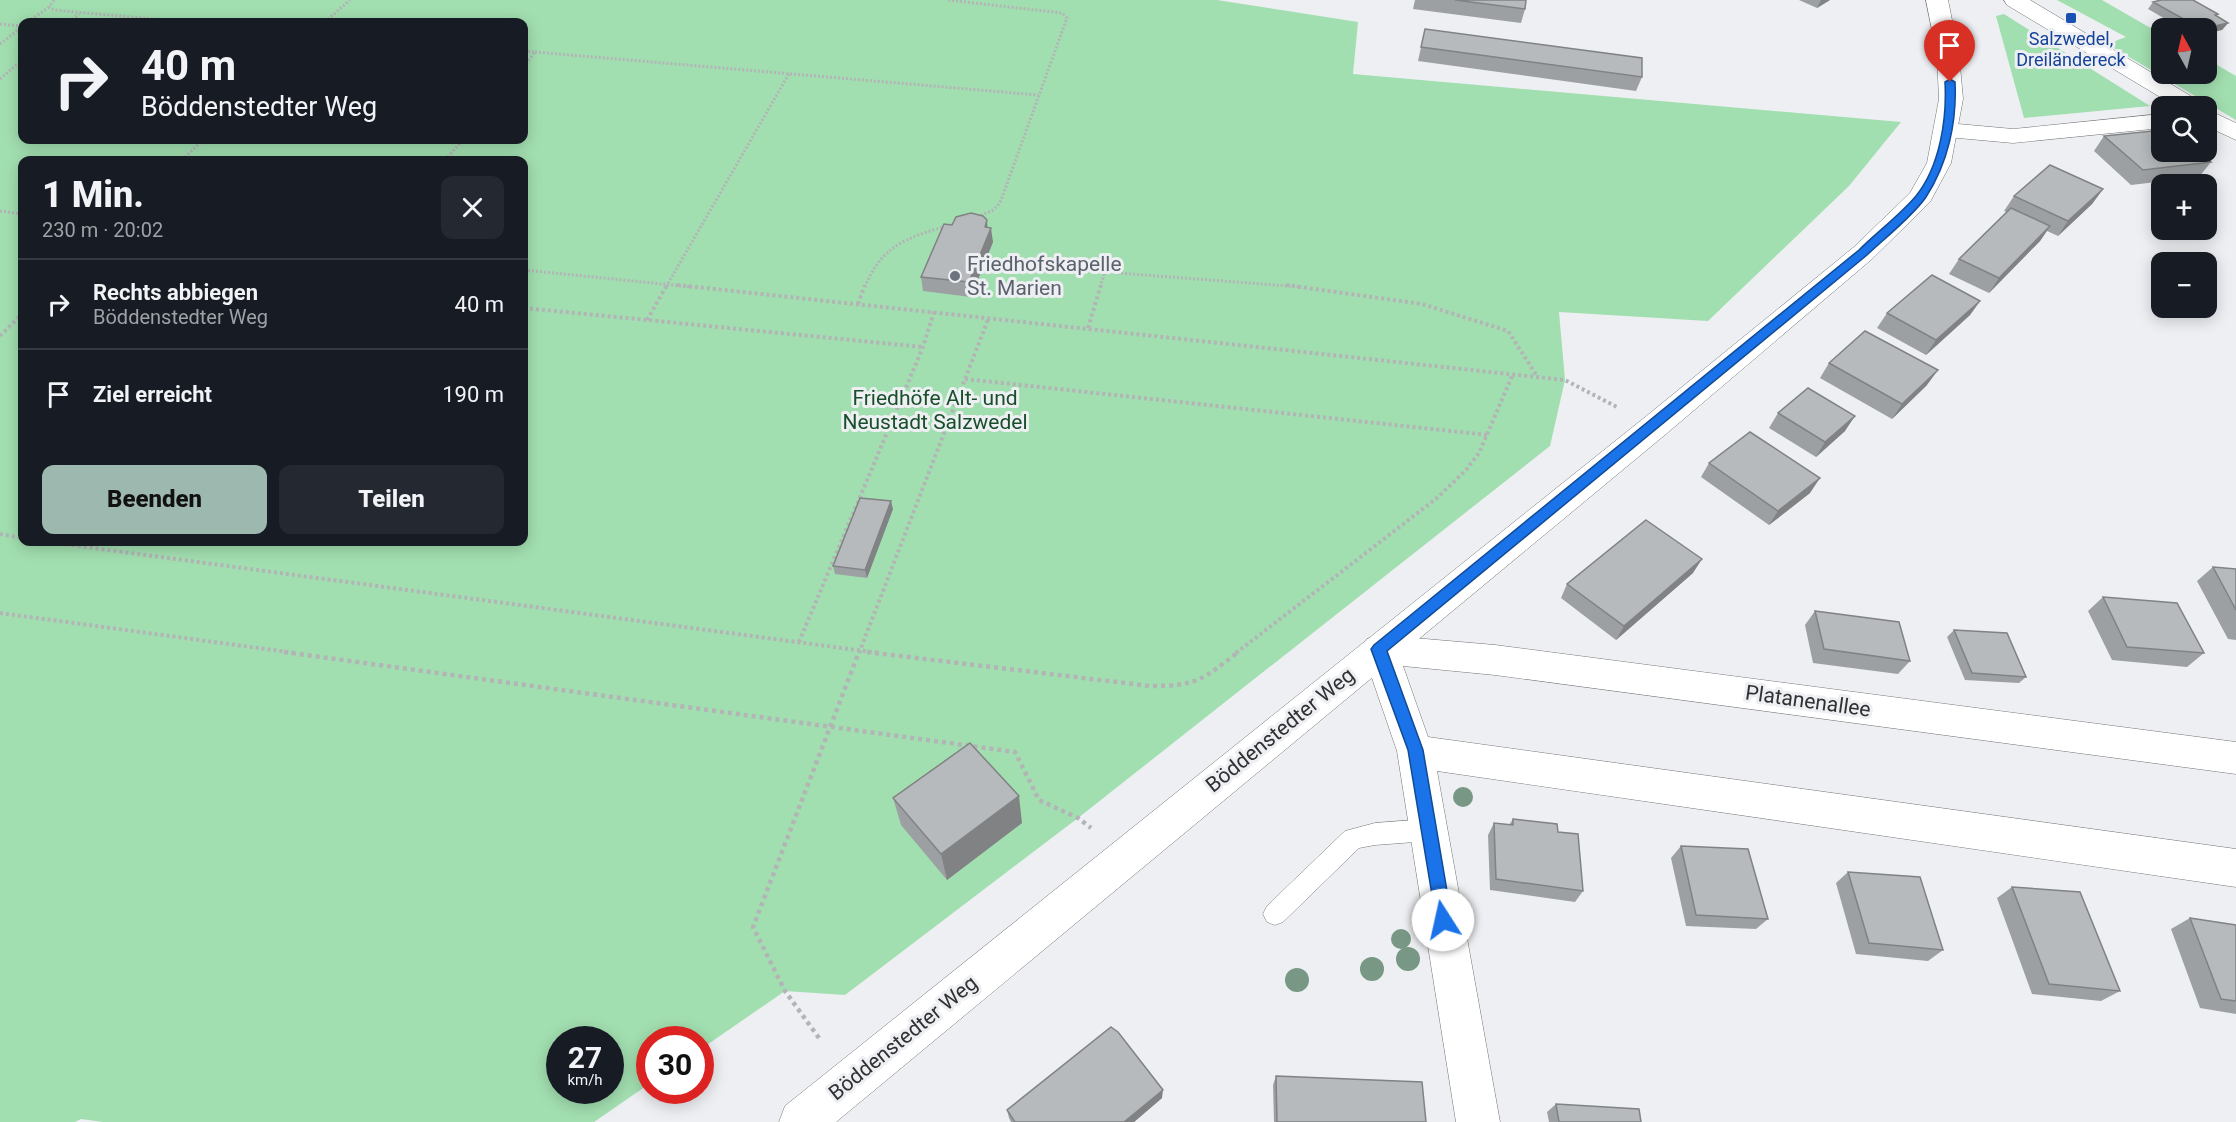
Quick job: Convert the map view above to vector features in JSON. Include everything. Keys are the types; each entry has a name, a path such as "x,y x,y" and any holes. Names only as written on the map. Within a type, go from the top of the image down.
{"street":[{"name":"Böddenstedter Weg","path":"801,1122 1654,426 1863,253 1921,197 1939,162 1947,130 1951,99 1948,55 1937,0"},
{"path":"2015,0 2174,96"},
{"path":"1947,130 2023,135 2151,122"},
{"path":"2217,122 2236,133"},
{"path":"1379,649 1415,750 1478,1122"},
{"name":"Platanenallee","path":"1379,649 1495,660 2236,758"},
{"path":"1415,750 2236,868"}],"lane":[{"path":"1275,914 1353,839 1403,830 1428,830"}],"path":[{"path":"33,18 54,0"},
{"path":"330,18 350,0"},
{"path":"948,0 1054,12 1066,16 1067,20 1000,203 992,211 974,217"},
{"path":"48,7 80,14 132,18"},
{"path":"74,18 80,14"},
{"path":"0,24 18,26"},
{"path":"0,44 18,29"},
{"path":"528,51 1038,95"},
{"path":"528,62 535,52"},
{"path":"0,79 18,63"},
{"path":"646,320 790,72"},
{"path":"186,156 199,144"},
{"path":"449,156 459,144"},
{"path":"0,211 18,213"},
{"path":"858,304 876,263 886,250 900,242 966,220"},
{"path":"528,270 989,317 1564,380 1654,426"},
{"path":"1088,328 1106,272 1294,286 1422,304 1508,331 1537,377"},
{"path":"528,308 923,347"},
{"path":"799,642 923,347 934,312"},
{"path":"819,1038 785,991 753,927 989,317"},
{"path":"0,336 18,318"},
{"path":"78,546 859,651 1150,686 1182,686 1204,678 1437,498 1467,470 1488,435 1513,374"},
{"path":"965,379 1488,435"},
{"path":"0,534 18,538"},
{"path":"0,613 1015,752 1039,800 1078,818 1092,828"}],"green space":[{"name":"Friedhöfe Alt- und Neustadt Salzwedel","path":"0,0 1217,0 1358,22 1353,74 1901,122 1849,186 1708,321 1559,312 1565,380 1550,446 1078,818 845,995 785,991 714,1040 714,1026 636,1026 636,1093 624,1101 624,1026 546,1026 546,1104 620,1104 594,1122 103,1122 81,1119 75,1122 0,1122"},
{"path":"2057,0 2102,0 2151,28 2151,70 2107,44 2126,37"},
{"path":"2004,14 2150,106 2024,118 1996,16"},
{"path":"2217,65 2236,76 2236,120 2217,109 2217,96 2195,96 2175,84 2217,84"}],"building":[{"path":"1455,0 1526,0 1525,9"},
{"path":"2193,0 2218,14 2215,15 2228,23 2217,26 2217,18 2182,18 2153,2"},
{"path":"1425,29 1642,58 1642,77 1421,47"},
{"path":"2151,131 2151,162 2211,162 2143,170 2104,136"},
{"path":"2050,165 2103,189 2068,221 2014,196"},
{"path":"2011,208 2050,226 1999,278 1959,259"},
{"name":"Friedhofskapelle St. Marien","path":"971,213 983,216 987,220 985,227 991,228 969,282 921,277 944,224 952,225 956,217"},
{"path":"1932,275 1980,301 1936,340 1887,313"},
{"path":"1865,331 1938,370 1902,404 1829,363"},
{"path":"1808,388 1855,416 1825,442 1778,413"},
{"path":"1750,432 1820,478 1778,511 1709,463"},
{"path":"860,498 891,501 865,570 833,566"},
{"path":"1646,520 1702,559 1624,626 1567,584"},
{"path":"2213,567 2236,569 2236,610"},
{"path":"2103,597 2177,603 2204,653 2127,647"},
{"path":"1815,611 1899,622 1910,661 1824,649"},
{"path":"1954,630 2007,633 2026,677 1972,673"},
{"path":"970,743 1019,796 941,854 893,798"},
{"path":"1513,819 1557,824 1558,832 1578,834 1583,891 1496,879 1494,823 1513,825"},
{"path":"1681,846 1748,849 1768,919 1696,915"},
{"path":"1848,872 1920,877 1943,950 1869,943"},
{"path":"2012,887 2080,892 2120,991 2049,984"},
{"path":"2190,918 2236,925 2236,1001 2221,999"},
{"path":"1111,1027 1118,1032 1163,1090 1124,1122 1015,1122 1007,1110"},
{"path":"1276,1076 1422,1082 1426,1122 1277,1122"},
{"path":"1556,1104 1639,1109 1641,1122 1559,1122"}],"place":[{"name":"Salzwedel, Dreiländereck","path":"2071,18"},
{"name":"Friedhofskapelle St. Marien","path":"955,276"}],"route":[{"path":"1443,920 1415,750 1379,649 1863,253 1921,197 1939,162 1947,130 1951,99 1950,82"}]}
